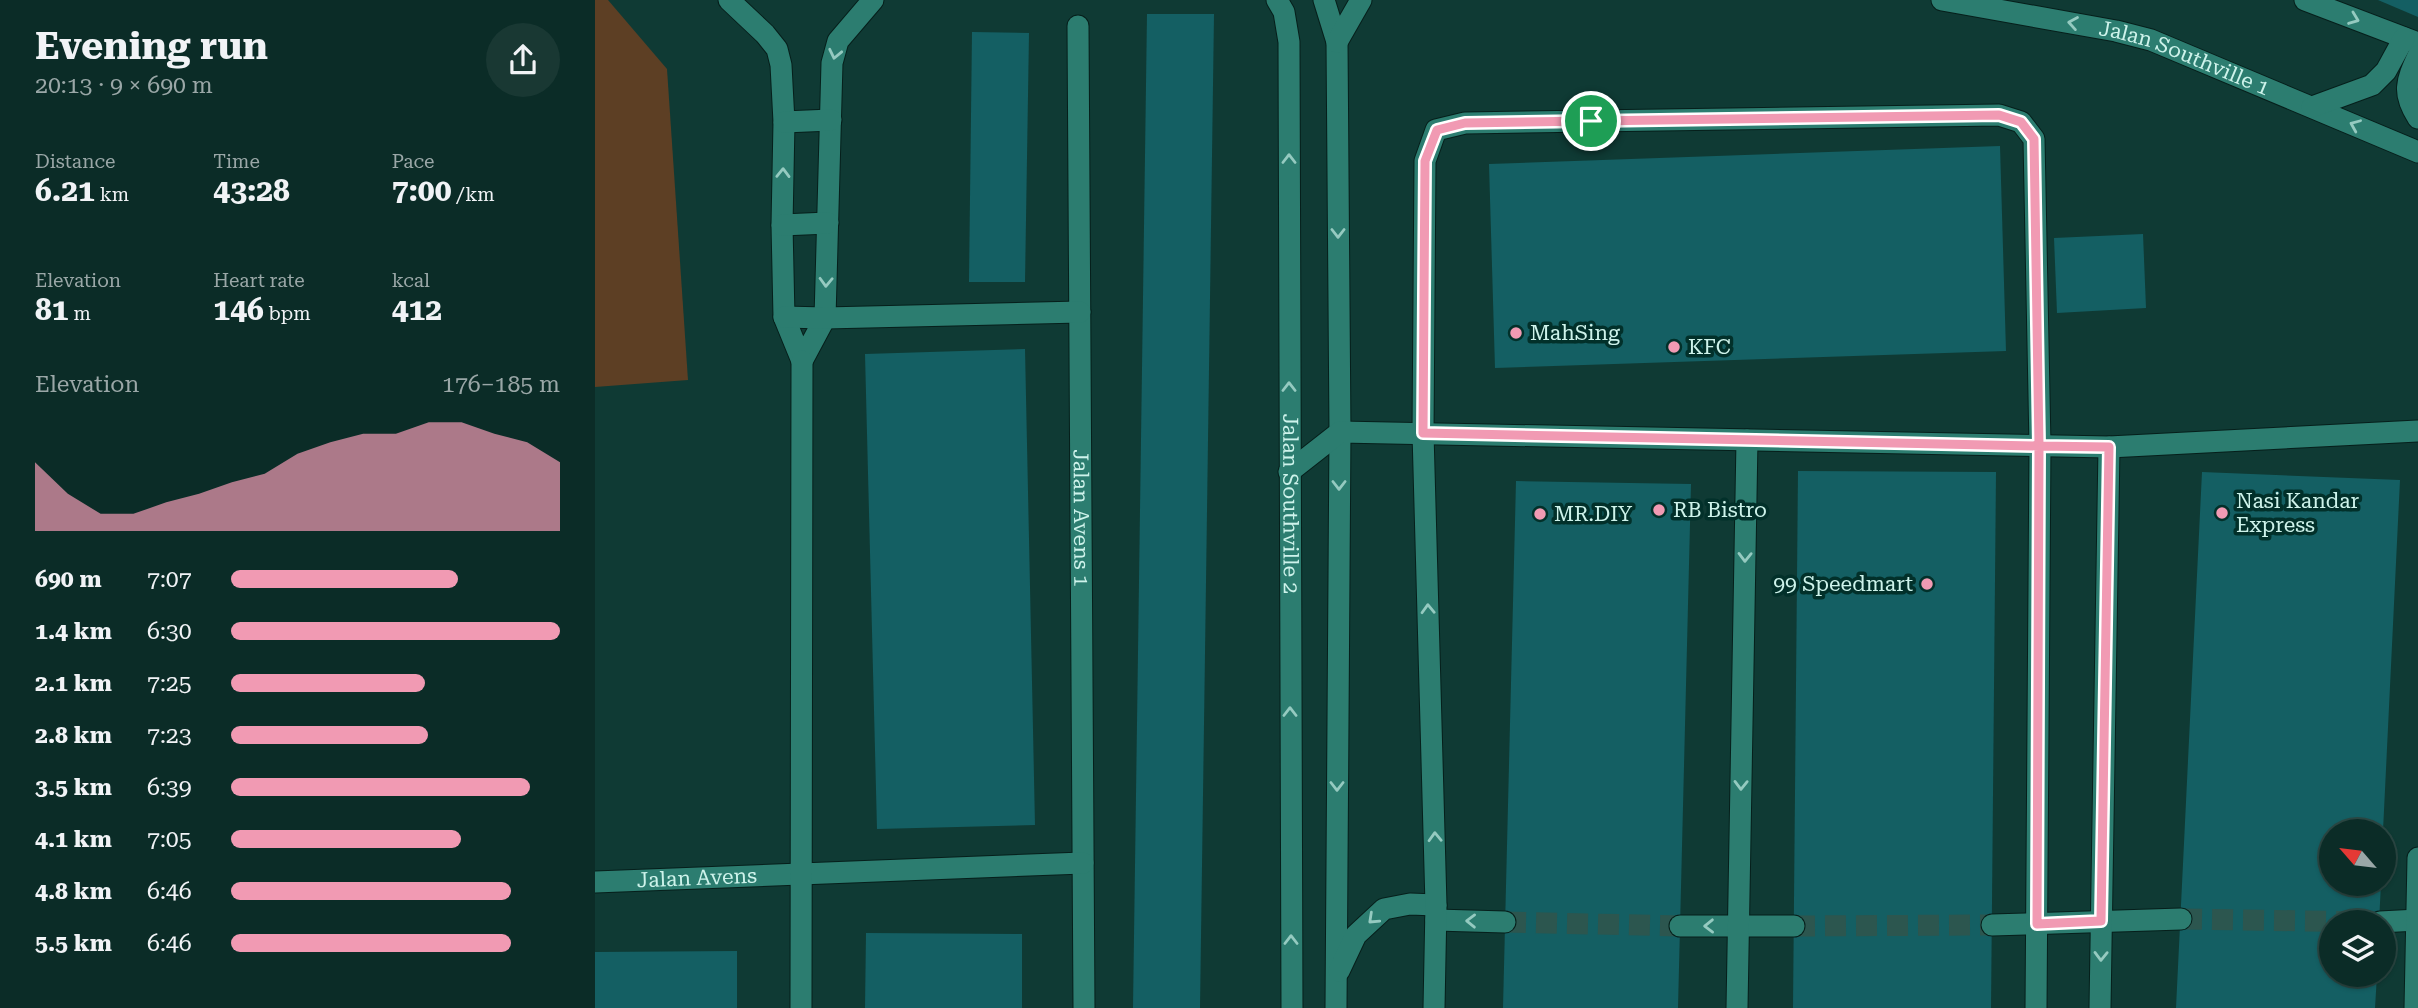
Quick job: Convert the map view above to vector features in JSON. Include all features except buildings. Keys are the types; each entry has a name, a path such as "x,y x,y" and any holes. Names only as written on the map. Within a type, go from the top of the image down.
{"street":[{"path":"729,0 765,34 776,49 781,65 784,122 784,317 802,361 800,1008"},
{"path":"802,361 825,318 832,63 838,41 873,0"},
{"name":"Jalan Southville 2","path":"1277,0 1284,12 1289,42 1292,1008"},
{"path":"1324,0 1337,42 1340,432 1336,1008"},
{"path":"1337,42 1361,0"},
{"name":"Jalan Southville 1","path":"1942,0 2116,30 2151,40 2418,152"},
{"path":"2305,0 2411,41 2372,85 2312,107"},
{"name":"Jalan Avens 1","path":"1078,26 1084,1008"},
{"path":"2418,57 2406,82 2408,103 2418,118"},
{"path":"1434,1008 1436,913 1423,433 1425,161 1437,130 1465,123 1999,115 2021,122 2034,139 2039,446 2036,1008"},
{"path":"784,122 831,120"},
{"path":"782,225 828,223"},
{"path":"784,317 1080,312"},
{"path":"1289,472 1340,432 2109,447 2418,431"},
{"path":"1738,1008 1747,440"},
{"path":"2100,1008 2109,447"},
{"path":"2415,1008 2418,859"},
{"name":"Jalan Avens","path":"595,882 1083,863"},
{"path":"1336,977 1356,935 1384,909 1410,904 1436,913 1505,922"},
{"path":"1992,925 2181,919"},
{"path":"2396,921 2417,920"},
{"path":"1680,926 1794,926"}],"shaded area":[{"path":"595,0 608,0 667,69 688,380 595,387"}],"tunnel":[{"path":"2181,919 2319,921"},
{"path":"1505,922 1680,926"},
{"path":"1794,926 1992,925"}],"place":[{"name":"MahSing","path":"1516,333"},
{"name":"KFC","path":"1674,347"},
{"name":"RB Bistro","path":"1659,510"},
{"name":"Nasi Kandar Express","path":"2222,513"},
{"name":"MR.DIY","path":"1540,514"},
{"name":"99 Speedmart","path":"1927,584"}],"route":[{"path":"1591,121 1465,123 1437,130 1425,161 1423,433 2039,446 2037,924 2101,921 2109,447 2039,446 2034,139 2021,122 1999,115 1591,121"}]}
